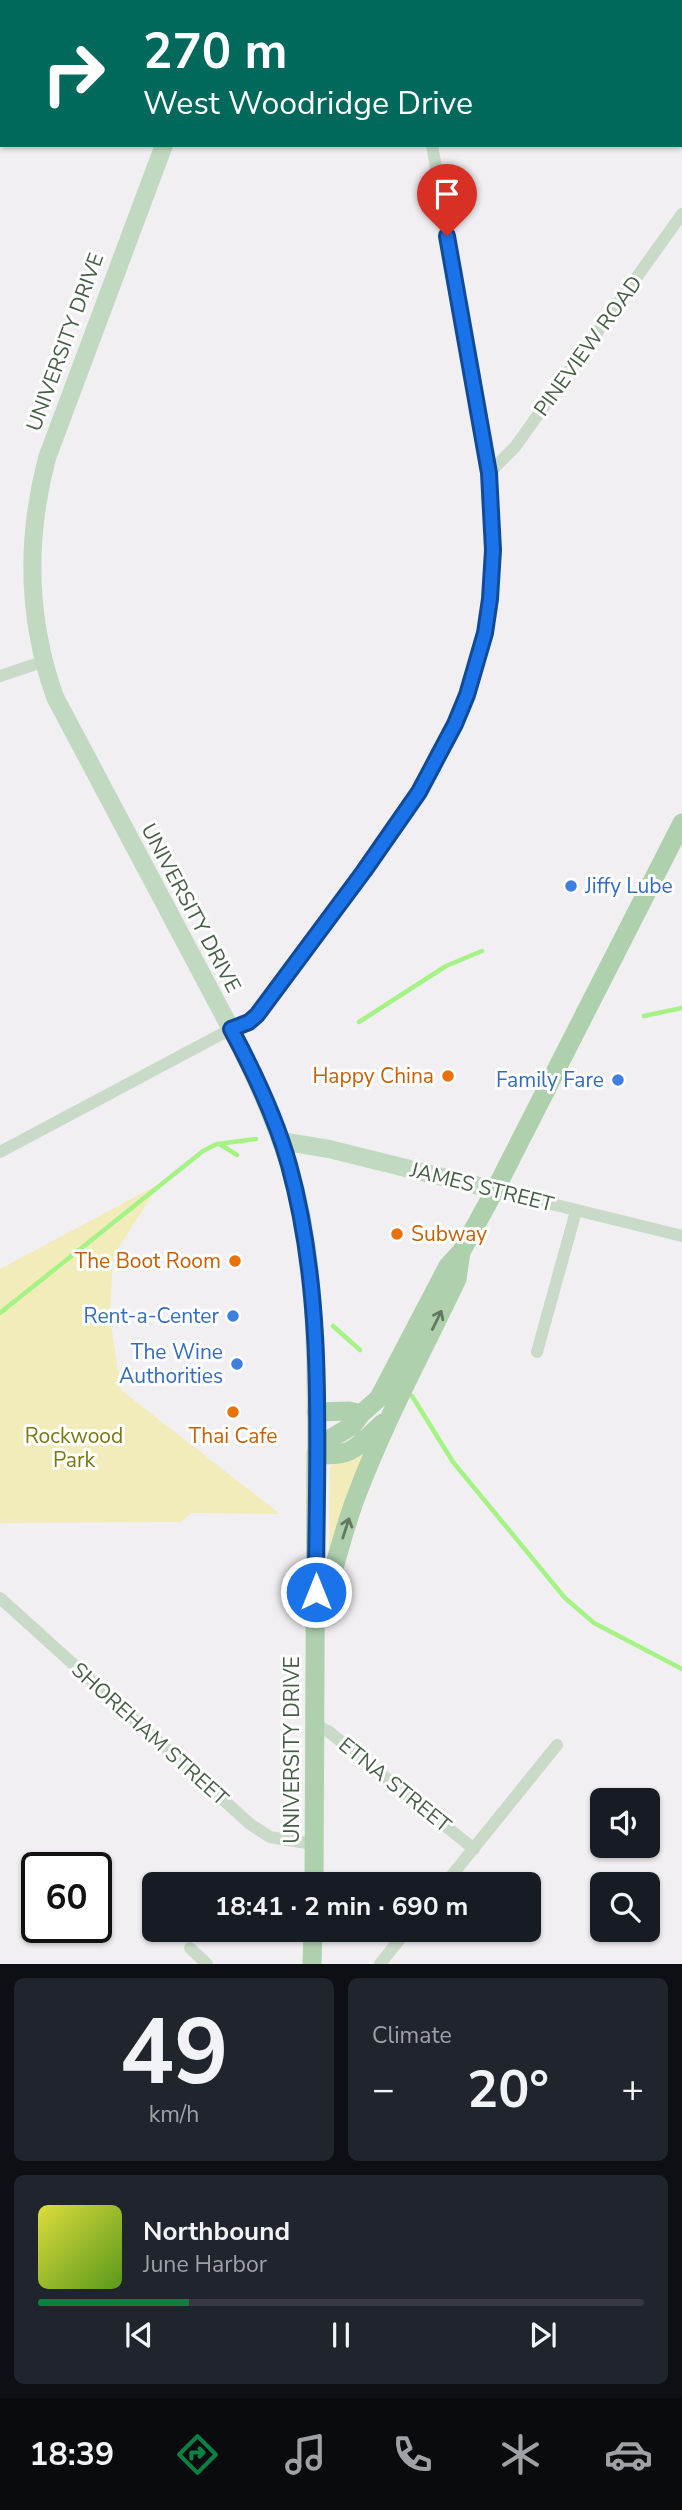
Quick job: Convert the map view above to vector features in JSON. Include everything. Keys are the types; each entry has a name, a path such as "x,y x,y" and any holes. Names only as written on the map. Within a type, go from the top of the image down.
{"main road":[{"path":"316,1454 328,1440 352,1426 384,1390 447,1266 461,1252 495,1190 682,823"},
{"path":"315,1641 349,1516 392,1415 457,1279 461,1252"},
{"path":"316,1412 349,1411 361,1414"},
{"path":"316,1454 342,1455 351,1452 392,1415"},
{"name":"UNIVERSITY DRIVE","path":"314,1872 316,1454"},
{"path":"312,1964 313,1942"}],"street":[{"name":"UNIVERSITY DRIVE","path":"163,147 53,438 35,508 32,593 43,662 65,720 231,1029 262,1092 281,1141 301,1215 309,1265 314,1330 316,1454"},
{"path":"0,1152 231,1029 249,1022 257,1015 419,792 455,724 476,667 490,599 493,521 489,473 432,147"},
{"name":"PINEVIEW ROAD","path":"489,473 515,447 682,214"},
{"path":"0,676 43,662"},
{"name":"JAMES STREET","path":"281,1141 329,1149 682,1236"},
{"path":"537,1352 576,1211"},
{"name":"SHOREHAM STREET","path":"0,1598 250,1824 270,1837 313,1844"},
{"name":"ETNA STREET","path":"314,1725 328,1731 474,1849"},
{"path":"455,1872 557,1745"},
{"path":"380,1964 397,1942"},
{"path":"190,1948 207,1964"}],"green space":[{"name":"Rockwood Park","path":"159,1184 113,1257 110,1318 121,1390 280,1514 191,1513 181,1522 0,1523 0,1269"},
{"path":"369,1452 329,1555 330,1467"}],"waterway":[{"path":"359,1022 446,966 482,951"},
{"path":"644,1016 682,1008"},
{"path":"0,1313 203,1151 217,1144 256,1139"},
{"path":"221,1145 237,1155"},
{"path":"333,1326 360,1350"},
{"path":"412,1396 453,1462 565,1598 594,1623 682,1669"}],"place":[{"name":"Jiffy Lube","path":"571,886"},
{"name":"Happy China","path":"448,1076"},
{"name":"Family Fare","path":"618,1080"},
{"name":"Subway","path":"397,1234"},
{"name":"The Boot Room","path":"235,1261"},
{"name":"Rent-a-Center","path":"233,1316"},
{"name":"The Wine Authorities","path":"237,1364"},
{"name":"Thai Cafe","path":"233,1412"}],"route":[{"path":"316,1592 316,1366 309,1265 289,1164 262,1092 231,1029 249,1022 257,1015 401,820 431,771 455,724 476,667 490,599 493,521 489,473 447,236"}]}
